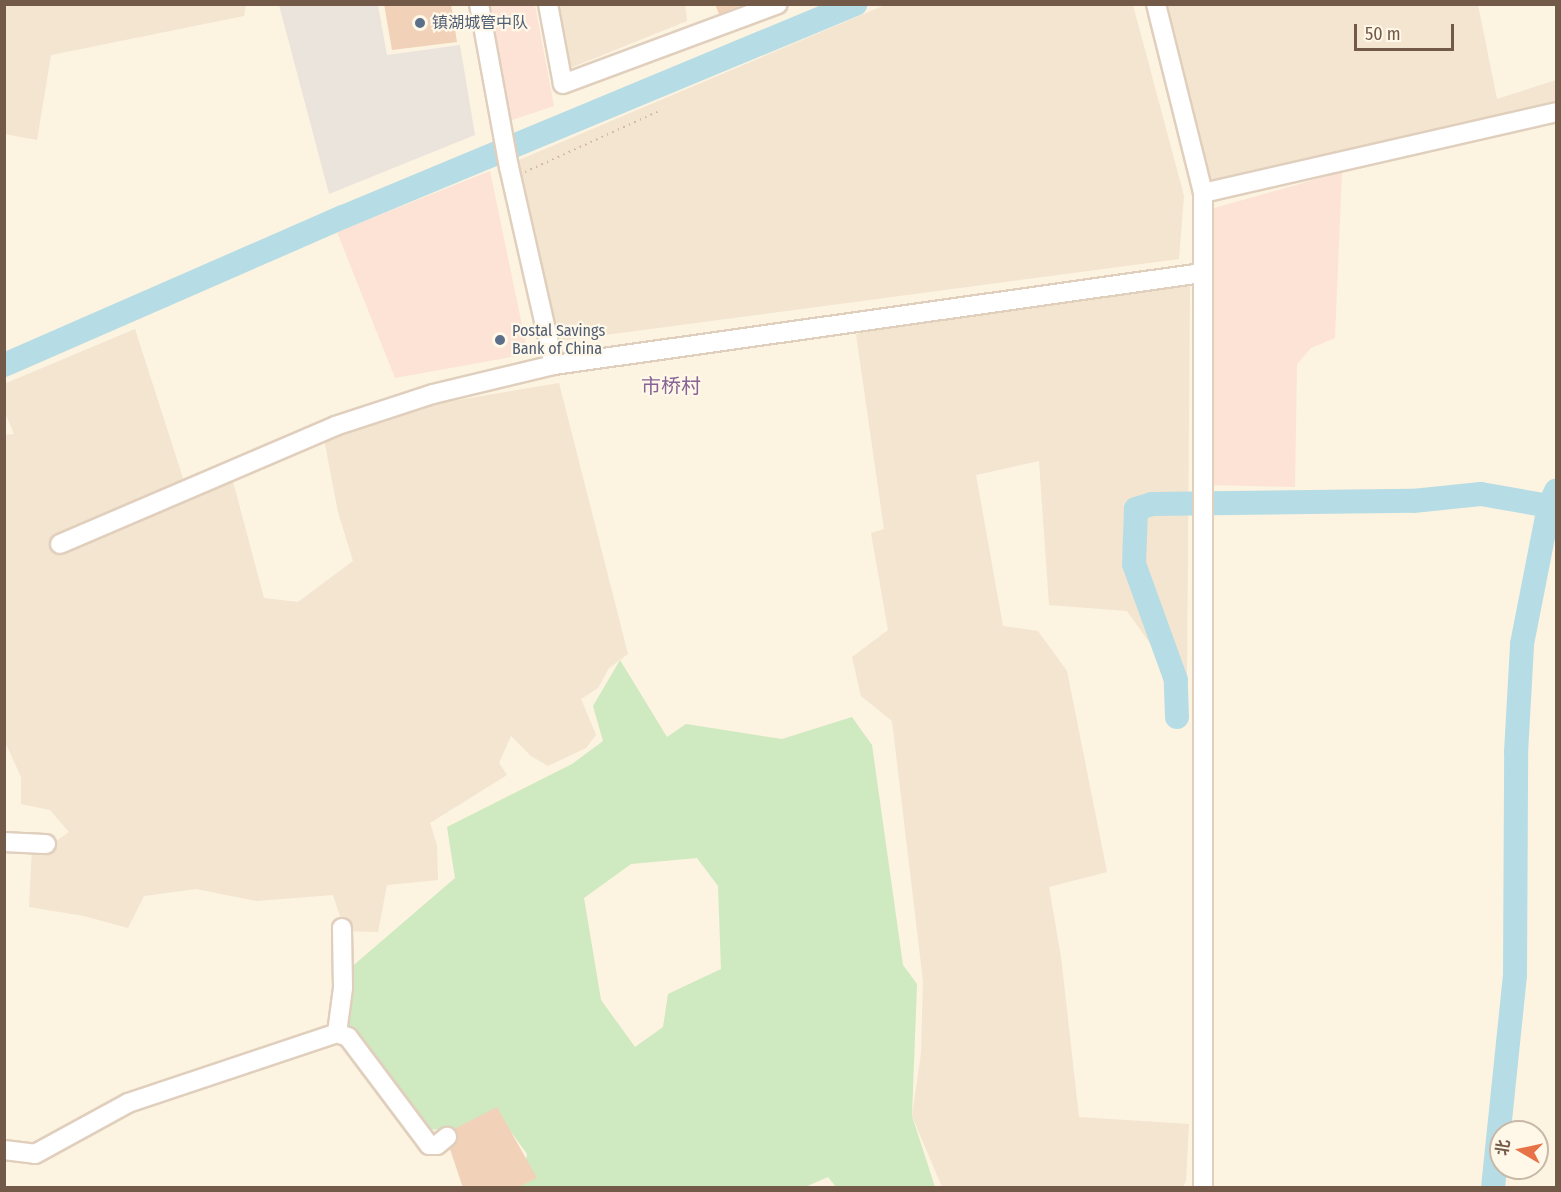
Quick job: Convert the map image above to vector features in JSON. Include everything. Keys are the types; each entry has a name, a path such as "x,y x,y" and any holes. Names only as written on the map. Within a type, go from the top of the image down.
{"street":[{"path":"479,4 511,172 554,365"},
{"path":"548,4 563,84 778,4"},
{"path":"1156,4 1203,193 1203,1188"},
{"path":"1203,193 1557,112"},
{"path":"60,544 335,426 433,394 554,365 1202,273"},
{"path":"4,843 46,844"},
{"path":"337,1033 343,988 342,928"},
{"path":"4,1150 35,1154 128,1103 337,1033 348,1037 429,1145 437,1145 447,1137"}],"path":[{"path":"511,172 659,111"}],"shaded area":[{"path":"4,5 246,5 244,16 51,55 37,140 5,134"},
{"path":"279,5 378,5 387,55 460,45 475,135 329,194"},
{"path":"490,5 535,5 554,106 509,121"},
{"path":"557,5 685,5 687,21 568,69"},
{"path":"885,5 1133,5 1184,196 1179,259 559,341 519,160"},
{"path":"1159,5 1478,5 1497,99 1556,80 1556,112 1206,189"},
{"path":"490,171 528,354 395,378 337,232"},
{"path":"1342,172 1335,338 1311,348 1297,364 1295,487 1210,485 1207,210"},
{"path":"1190,285 1187,680 1176,680 1127,611 1049,605 1039,461 976,475 1003,626 1038,631 1067,671 1107,872 1049,887 1061,957 1079,1117 1189,1124 1186,1181 1183,1187 942,1187 912,1116 921,1053 923,981 892,721 861,696 852,657 888,630 871,533 884,529 856,334 916,322"},
{"path":"135,329 189,497 232,478 264,598 298,602 353,561 338,512 321,423 559,383 628,654 609,668 598,688 581,699 596,735 586,748 548,766 531,756 511,736 499,763 507,775 430,823 437,845 438,880 387,885 378,932 345,931 333,895 256,901 196,889 144,896 128,928 84,916 29,907 32,848 55,842 69,832 50,810 21,804 21,777 5,742 4,435 14,434 5,413 4,384"}],"green space":[{"path":"620,660 667,737 686,724 782,739 852,717 872,745 903,965 917,984 912,1116 935,1187 836,1187 828,1177 803,1188 493,1187 524,1170 527,1154 507,1126 424,1130 336,1008 341,976 455,878 447,827 572,764 603,741 593,706","holes":["697,858 718,886 721,969 668,994 663,1027 635,1047 601,1000 584,898 631,864"]}],"building":[{"name":"镇湖城管中队","path":"384,4 451,4 457,42 392,50"},
{"path":"715,4 744,4 719,14"},
{"path":"497,1107 537,1178 516,1188 463,1188 450,1149 458,1141 454,1129"}],"waterway":[{"path":"4,365 343,217 855,4"},
{"path":"1493,1188 1515,975 1516,753 1522,644 1549,506 1556,491"},
{"path":"1177,717 1176,680 1134,564 1136,509 1152,504 1413,501 1481,494 1549,506"}],"place":[{"name":"镇湖城管中队","path":"420,23"},
{"name":"Postal Savings Bank of China","path":"500,340"}],"district":[{"name":"市桥村","path":"671,386"}]}
